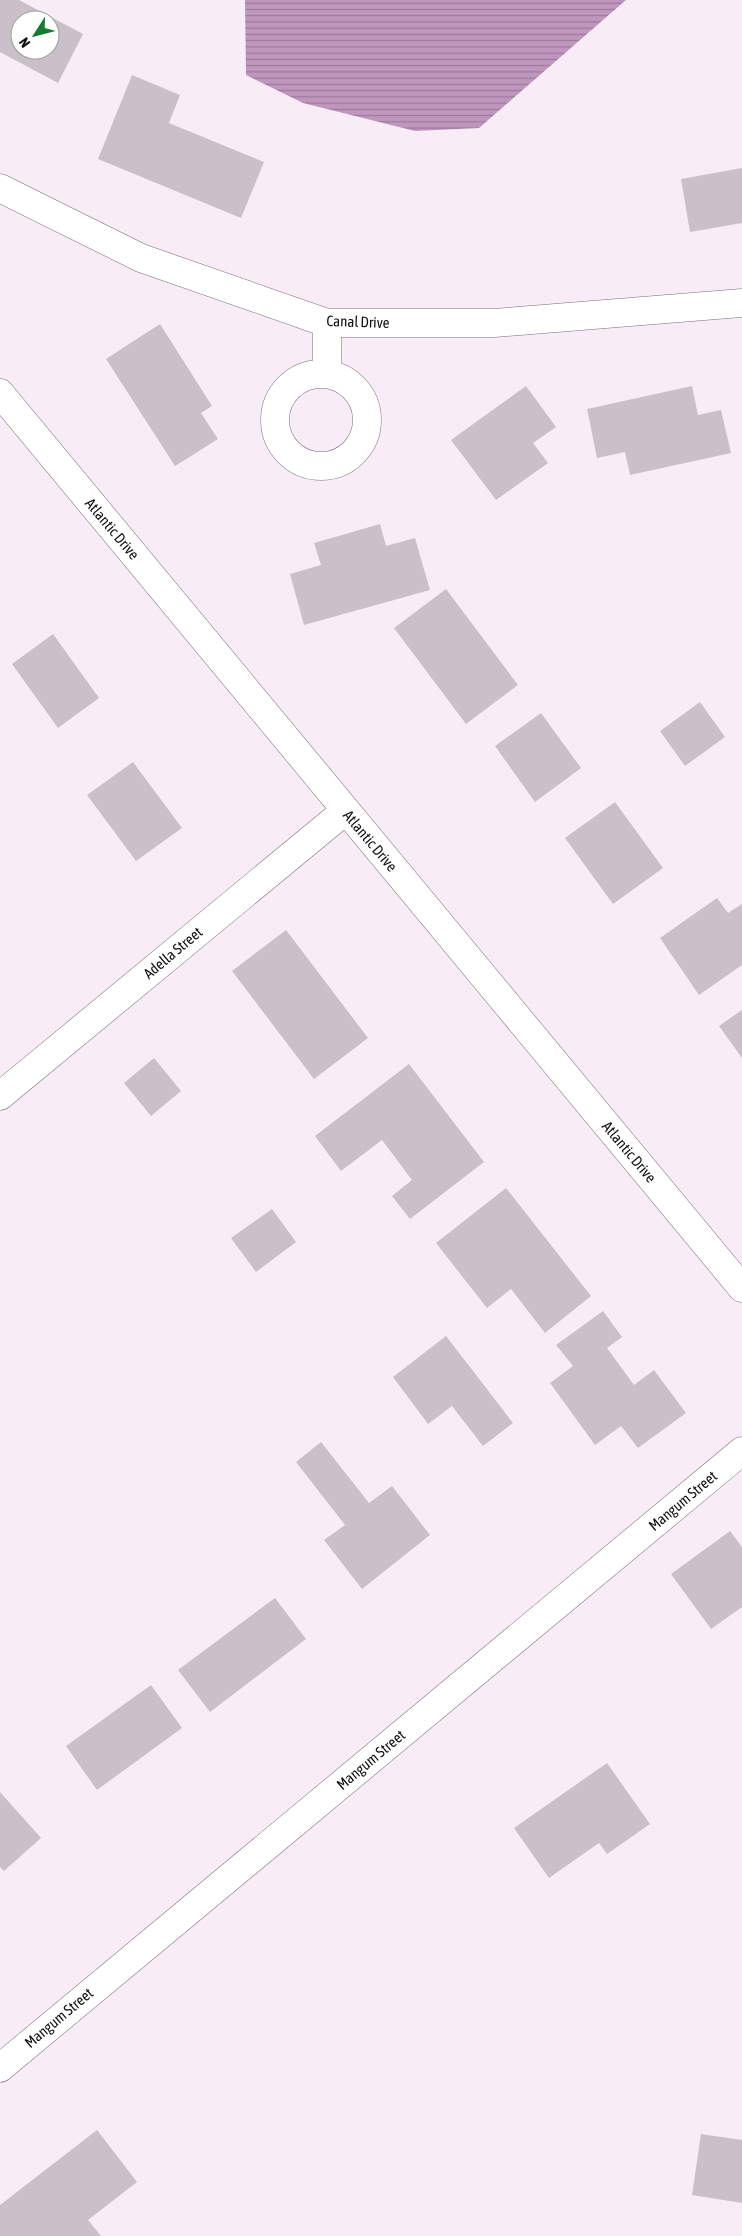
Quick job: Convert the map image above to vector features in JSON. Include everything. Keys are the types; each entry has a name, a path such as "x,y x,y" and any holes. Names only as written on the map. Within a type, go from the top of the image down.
{"street":[{"name":"Canal Drive","path":"0,188 141,258 328,323 494,323 742,303"},
{"path":"327,374 328,323"},
{"name":"Atlantic Drive","path":"0,393 742,1288"},
{"name":"Adella Street","path":"0,1096 345,811"},
{"name":"Mangum Street","path":"0,2068 742,1451"}],"shaded area":[{"path":"245,0 626,0 479,128 415,131 303,103 246,75"}],"building":[{"path":"0,0 19,0 38,10 10,10 10,57 0,52"},
{"path":"60,22 83,34 58,83 15,60 60,60"},
{"path":"132,75 180,95 169,123 264,162 241,218 98,159"},
{"path":"742,168 742,223 690,232 681,179"},
{"path":"160,324 212,406 201,413 218,439 175,466 106,359"},
{"path":"526,386 556,427 533,443 548,463 496,500 451,440"},
{"path":"692,386 698,415 721,410 731,453 630,475 625,452 597,458 587,409"},
{"path":"380,524 386,546 415,538 430,590 304,625 290,574 321,565 314,543"},
{"path":"446,589 518,685 466,724 394,628"},
{"path":"53,634 99,698 58,728 12,664"},
{"path":"700,702 725,737 685,766 660,731"},
{"path":"541,713 581,768 535,802 495,746"},
{"path":"133,762 182,828 136,861 87,795"},
{"path":"615,802 663,868 613,904 565,838"},
{"path":"717,898 728,913 742,904 742,965 699,995 660,938"},
{"path":"286,930 368,1038 314,1079 232,971"},
{"path":"742,1010 742,1058 719,1026"},
{"path":"154,1058 181,1091 151,1116 124,1083"},
{"path":"409,1064 484,1162 410,1219 392,1196 412,1180 382,1140 341,1171 315,1136"},
{"path":"506,1188 591,1296 545,1333 511,1289 487,1308 436,1243"},
{"path":"272,1209 296,1242 256,1272 231,1238"},
{"path":"603,1311 622,1337 607,1348 634,1385 654,1370 686,1413 638,1448 621,1426 595,1445 550,1383 573,1366 556,1345"},
{"path":"446,1336 513,1423 483,1446 452,1406 428,1424 393,1377"},
{"path":"321,1442 369,1503 392,1486 430,1535 362,1589 324,1540 345,1525 296,1462"},
{"path":"730,1531 742,1547 742,1607 711,1629 671,1574"},
{"path":"275,1598 306,1639 210,1712 178,1670"},
{"path":"151,1685 182,1728 97,1790 66,1746"},
{"path":"607,1763 650,1824 607,1854 599,1843 549,1878 514,1828"},
{"path":"0,1792 41,1838 4,1871 0,1867"},
{"path":"97,2130 137,2182 88,2220 101,2236 0,2236 0,2205"},
{"path":"701,2134 742,2140 742,2203 692,2195"}]}
